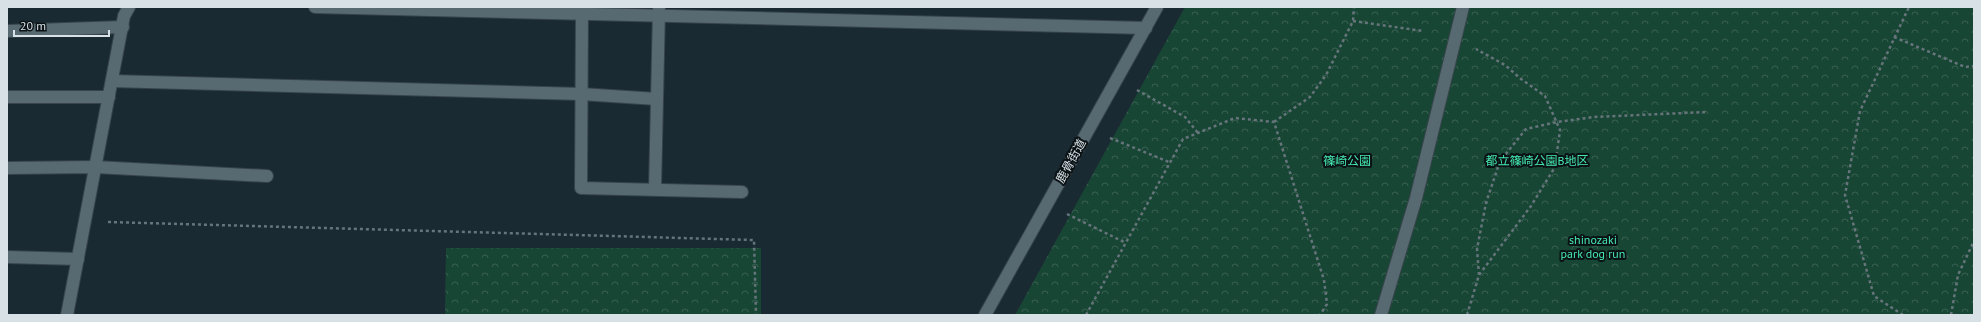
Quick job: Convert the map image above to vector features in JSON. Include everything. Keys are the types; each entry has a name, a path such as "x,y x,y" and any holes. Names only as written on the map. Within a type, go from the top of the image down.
{"street":[{"path":"67,315 124,16 129,7"},
{"path":"315,7 659,11 1146,28"},
{"name":"鹿骨街道","path":"985,315 1157,7"},
{"path":"1381,315 1416,198 1463,7"},
{"path":"582,10 581,188 742,192"},
{"path":"655,190 659,11"},
{"path":"7,31 123,27"},
{"path":"112,81 581,94 657,99"},
{"path":"7,97 109,97"},
{"path":"7,168 95,167 267,176"},
{"path":"7,257 78,259"}],"path":[{"path":"1086,315 1183,139 1235,118 1274,122 1310,97 1326,75 1353,20 1354,7"},
{"path":"1903,315 1874,296 1845,195 1860,111 1909,7"},
{"path":"1353,20 1423,31"},
{"path":"1894,37 1965,67 1974,66"},
{"path":"1454,43 1480,50 1505,65 1521,80 1545,96 1560,130 1555,167 1531,206 1479,275 1467,315"},
{"path":"1135,88 1185,118 1198,133"},
{"path":"1479,275 1477,249 1486,203 1500,161 1526,129 1557,122 1616,115 1707,112"},
{"path":"1274,122 1324,280 1327,304 1320,315"},
{"path":"1108,137 1169,162"},
{"path":"1065,213 1126,243"},
{"path":"85,221 754,240 756,315"},
{"path":"1951,315 1958,275 1974,241"}],"green space":[{"name":"篠崎公園","path":"1185,7 1974,7 1974,315 1015,315"},
{"path":"446,248 761,248 761,315 445,315"}],"park label":[{"name":"都立篠崎公園B地区","path":"1537,161"},
{"name":"shinozaki park dog run","path":"1593,247"}]}
